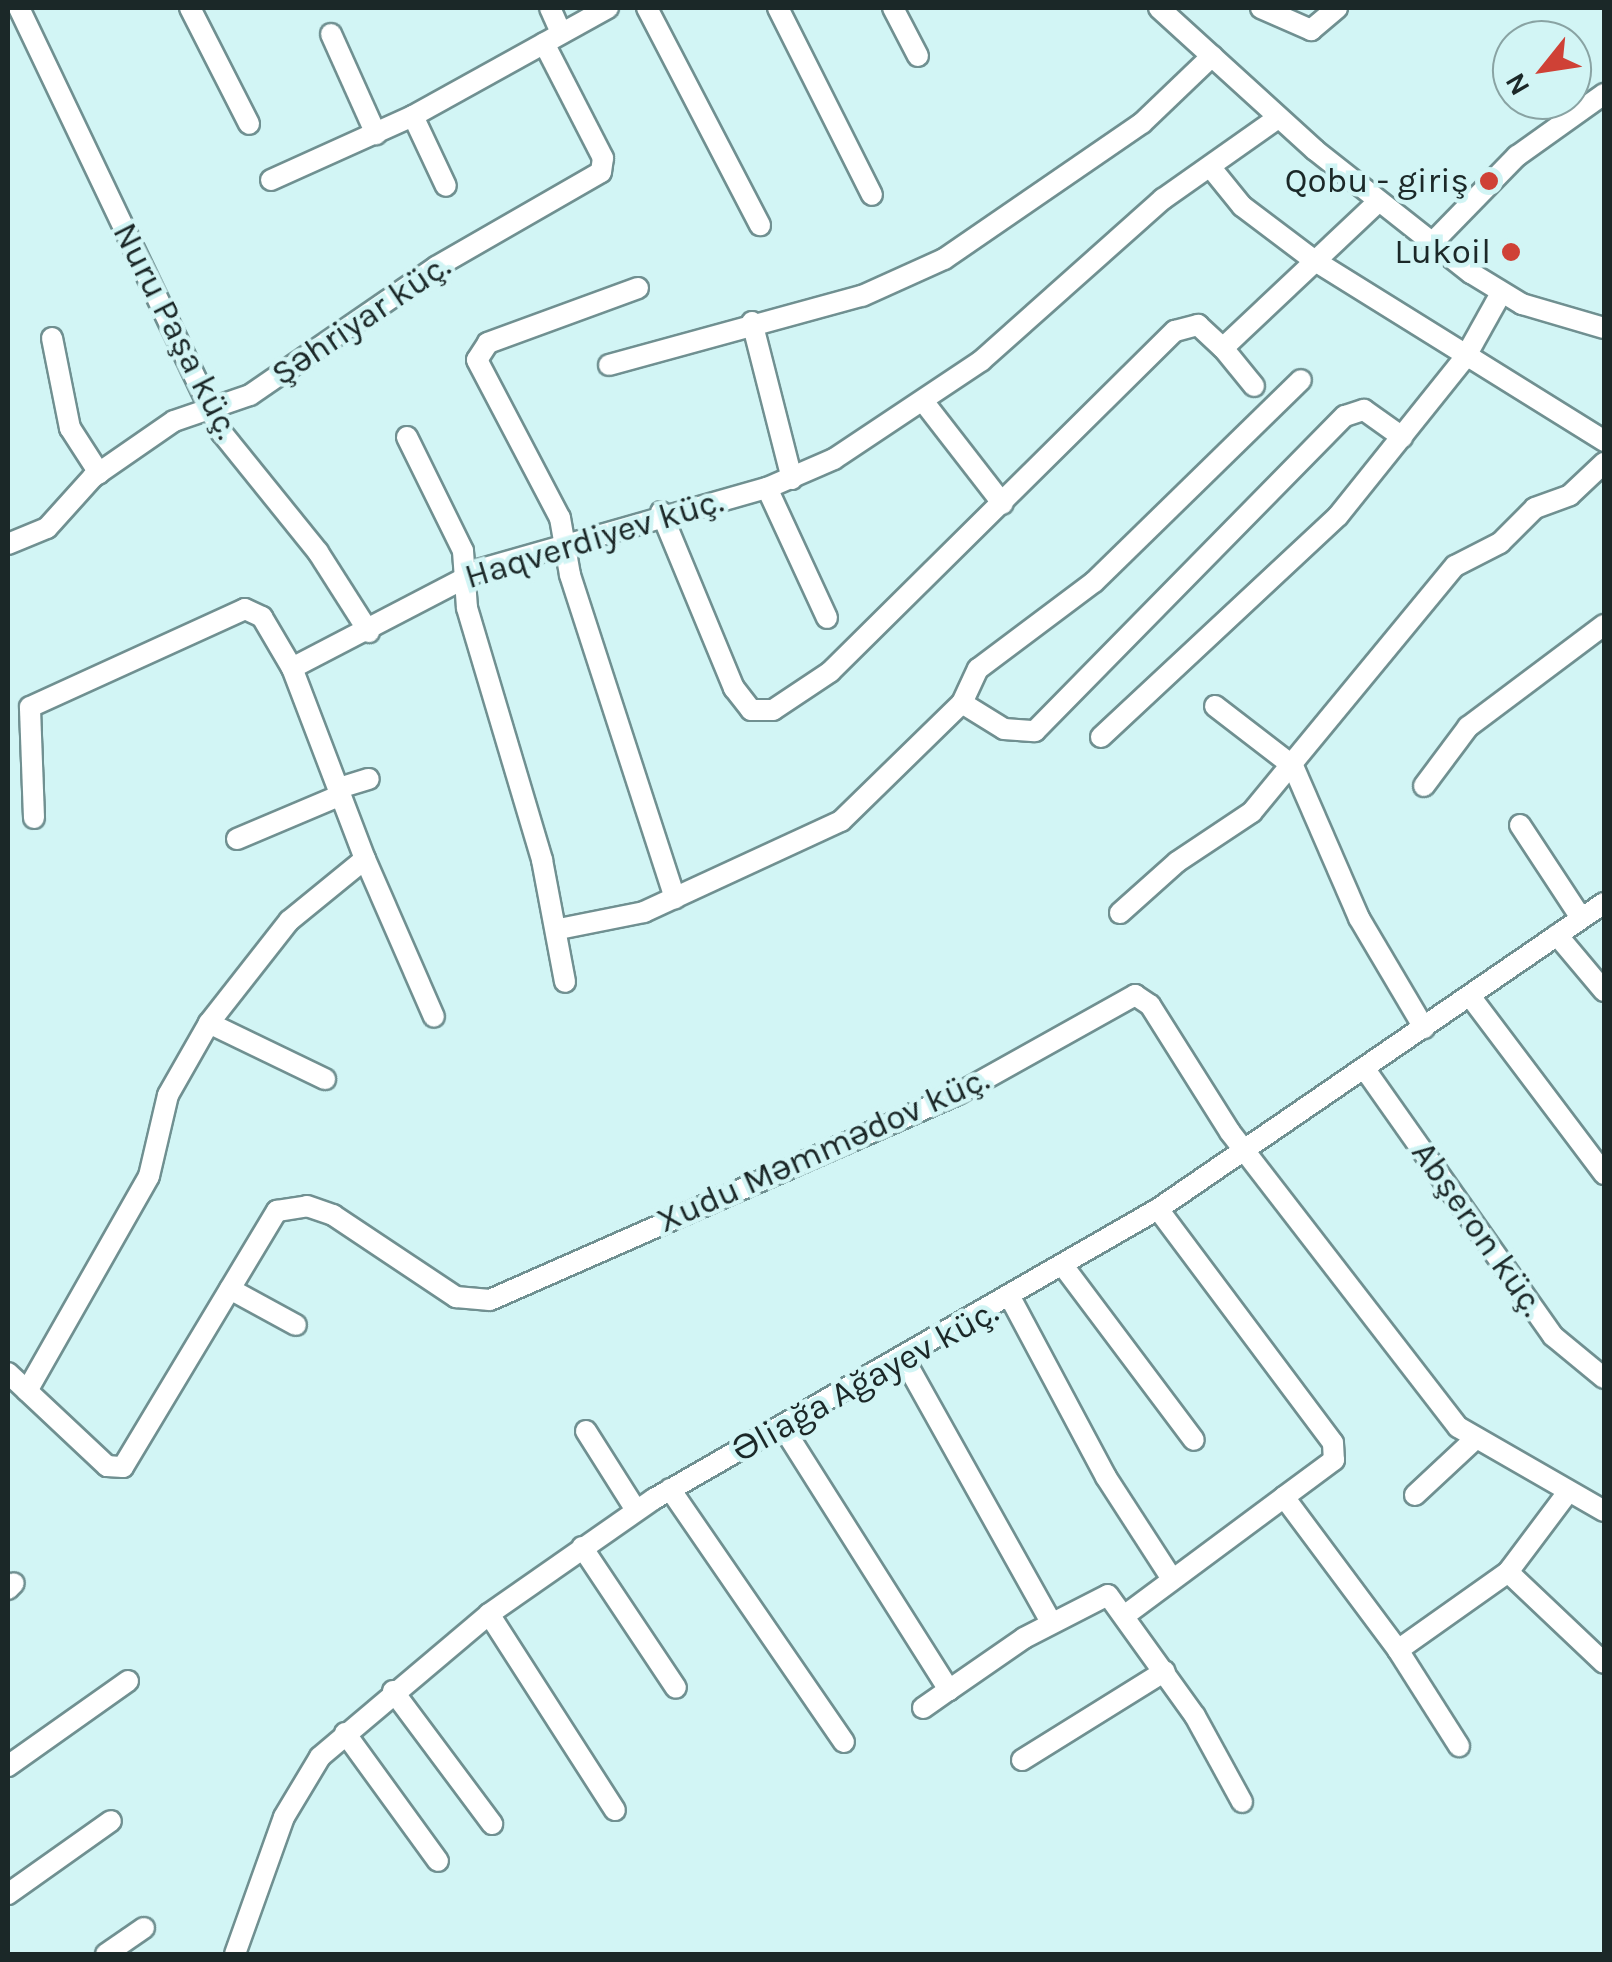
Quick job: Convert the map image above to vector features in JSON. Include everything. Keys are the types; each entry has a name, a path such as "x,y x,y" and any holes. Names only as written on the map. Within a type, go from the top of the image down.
{"street":[{"name":"Nuru Paşa küç.","path":"19,8 212,408 370,632"},
{"path":"190,8 249,124"},
{"name":"Şəhriyar küç.","path":"8,544 47,528 99,473 174,421 250,395 436,267 600,172 603,158 553,38 550,8"},
{"path":"271,180 413,116 608,8"},
{"path":"647,8 760,226"},
{"path":"778,8 872,194"},
{"path":"893,8 918,56"},
{"path":"1159,8 1278,118 1378,202 1500,293 1604,328"},
{"path":"1268,10 1311,30 1336,8"},
{"path":"330,34 376,134"},
{"path":"608,365 752,322 862,296 944,259 1142,123 1212,56"},
{"path":"1432,243 1518,156 1604,94"},
{"path":"413,116 446,186"},
{"name":"Haqverdiyev küç.","path":"292,668 370,632 465,577 661,512 792,479 923,401 1011,337 1163,199 1212,169 1278,118"},
{"path":"1212,169 1242,206 1312,259 1604,441"},
{"path":"1223,348 1312,259 1378,202"},
{"path":"638,288 573,306 477,353 567,544 662,876 675,898"},
{"path":"1101,737 1338,516 1466,356 1500,293"},
{"path":"752,322 792,479"},
{"path":"661,512 734,688 762,712 830,672 1175,331 1198,325 1254,386"},
{"path":"52,338 70,428 99,473"},
{"path":"559,929 614,921 675,898 841,821 962,703 978,668 1094,582 1302,380"},
{"path":"923,401 1003,504"},
{"path":"962,703 1004,729 1034,731 1345,416 1364,410 1402,437"},
{"path":"406,437 459,542 467,608 559,929 565,982"},
{"path":"1120,913 1177,862 1231,831 1293,766 1366,664 1455,566 1500,543 1522,518 1560,502 1604,462"},
{"path":"767,488 827,618"},
{"path":"34,818 30,707 245,609 262,617 292,668 365,859 434,1017"},
{"path":"1424,786 1468,726 1604,625"},
{"path":"1215,706 1293,766 1359,918 1424,1028"},
{"path":"237,839 370,779"},
{"path":"1520,824 1582,918"},
{"path":"27,1391 150,1176 168,1095 209,1022 289,922 365,859"},
{"name":"Əliağa Ağayev küç.","path":"235,1954 289,1808 345,1733 488,1614 670,1489 784,1429 1158,1209 1604,902"},
{"path":"1556,935 1604,990"},
{"name":"Xudu Məmmədov küç.","path":"8,1373 107,1466 123,1467 230,1290 264,1222 307,1206 456,1298 490,1300 958,1094 1135,995 1150,1005 1243,1149 1474,1441 1604,1511"},
{"path":"1470,996 1604,1174"},
{"path":"209,1022 325,1079"},
{"name":"Abşeron küç.","path":"1364,1068 1553,1336 1604,1378"},
{"path":"1128,1613 1334,1460 1333,1443 1158,1209"},
{"path":"1064,1267 1194,1440"},
{"path":"230,1290 296,1324"},
{"path":"1010,1299 1106,1477 1172,1579"},
{"path":"904,1359 1051,1622"},
{"path":"784,1429 949,1690"},
{"path":"586,1431 636,1510"},
{"path":"1415,1495 1474,1441"},
{"path":"670,1489 844,1742"},
{"path":"1398,1650 1508,1572 1568,1492"},
{"path":"1284,1497 1398,1650 1460,1746"},
{"path":"582,1547 676,1688"},
{"path":"1508,1572 1604,1663"},
{"path":"924,1708 1051,1622 1097,1596 1108,1595 1128,1613 1166,1671 1242,1802"},
{"path":"488,1614 615,1810"},
{"path":"1022,1760 1166,1671"},
{"path":"8,1766 128,1681"},
{"path":"394,1691 492,1824"},
{"path":"345,1733 438,1861"},
{"path":"8,1894 112,1821"},
{"path":"106,1954 144,1928"}],"place":[{"name":"Qobu - giriş","path":"1489,181"},
{"name":"Lukoil","path":"1511,252"}]}
